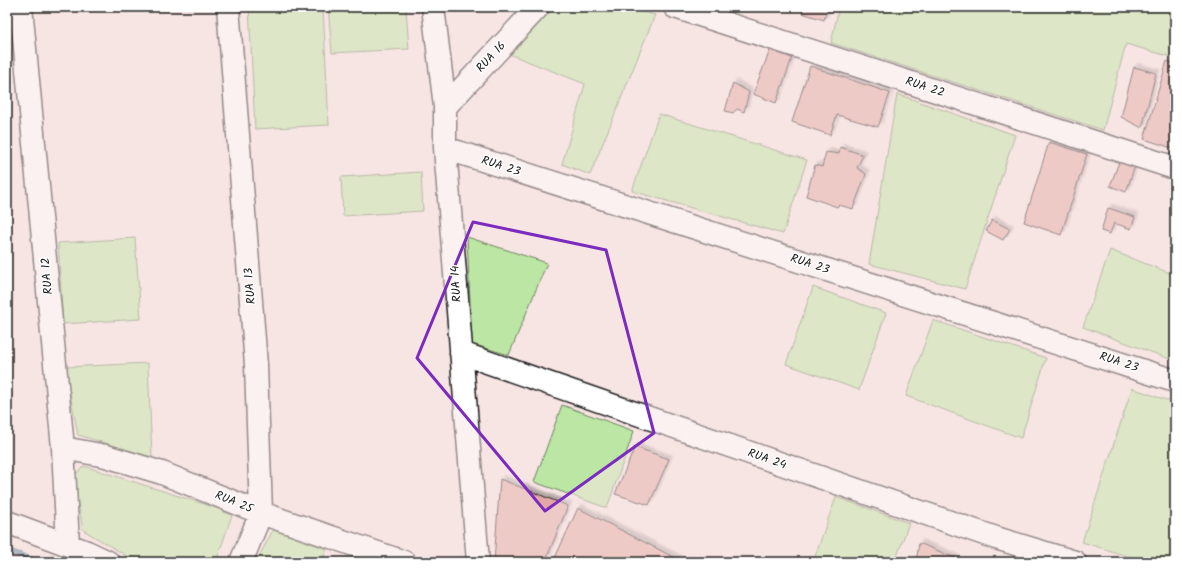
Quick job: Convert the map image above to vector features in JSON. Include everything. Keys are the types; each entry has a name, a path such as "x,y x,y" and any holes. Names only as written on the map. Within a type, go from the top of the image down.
{"street":[{"name":"RUA 12","path":"21,7 63,448 68,545"},
{"name":"RUA 13","path":"228,7 256,365 262,513 241,562"},
{"name":"RUA 14","path":"433,7 445,107 445,148 478,562"},
{"name":"RUA 16","path":"445,107 538,7"},
{"name":"RUA 22","path":"675,7 1175,168"},
{"name":"RUA 23","path":"445,148 1175,381"},
{"name":"RUA 24","path":"461,353 988,535 1075,562"},
{"name":"RUA 25","path":"63,448 106,456 162,473 262,513 404,562"},
{"path":"7,522 108,562"}],"highlighted area":[{"path":"473,222 606,250 654,433 545,511 417,358"}],"green space":[{"path":"249,7 323,7 329,125 255,129"},
{"path":"328,7 406,7 409,49 332,53"},
{"path":"553,7 625,7 655,15 590,175 562,164 585,84 509,54"},
{"path":"839,7 1175,7 1175,44 1171,57 1126,44 1103,130 831,43"},
{"path":"897,94 1015,135 965,289 869,264"},
{"path":"659,114 807,160 783,234 632,191"},
{"path":"421,172 423,211 343,216 341,177"},
{"path":"467,237 547,263 509,355 472,344"},
{"path":"135,238 141,319 63,324 58,243"},
{"path":"1110,250 1175,275 1175,361 1083,327"},
{"path":"813,287 886,313 859,390 786,364"},
{"path":"933,320 1046,358 1021,438 906,396"},
{"path":"148,363 152,457 78,435 65,367"},
{"path":"1132,388 1175,403 1175,562 1146,562 1082,542"},
{"path":"562,405 634,431 607,508 534,482"},
{"path":"84,466 223,510 224,512 232,515 216,562 137,562 83,530 73,477"},
{"path":"836,497 909,523 895,562 813,562"},
{"path":"273,530 327,549 322,562 256,562"}],"building":[{"path":"804,7 828,7 824,20 802,13"},
{"path":"770,50 792,58 776,103 753,94"},
{"path":"1167,61 1175,64 1175,149 1144,139"},
{"path":"810,66 890,93 878,127 837,115 830,135 792,122"},
{"path":"1134,67 1156,73 1142,128 1121,117"},
{"path":"733,83 749,92 744,112 737,109 733,113 725,111"},
{"path":"1049,142 1087,154 1061,235 1024,222"},
{"path":"840,147 863,155 857,168 866,174 853,209 839,205 837,207 806,196 815,165 822,167 826,152 839,154"},
{"path":"1122,154 1137,160 1126,192 1110,186"},
{"path":"1108,208 1135,217 1131,229 1114,223 1110,234 1101,231"},
{"path":"992,220 1010,229 1003,240 986,231"},
{"path":"635,447 669,459 649,505 615,494"},
{"path":"500,479 568,506 545,562 494,562"},
{"path":"578,508 683,562 553,562"},
{"path":"919,543 955,558 953,562 916,562"}],"waterway":[{"path":"7,550 40,562"}]}
